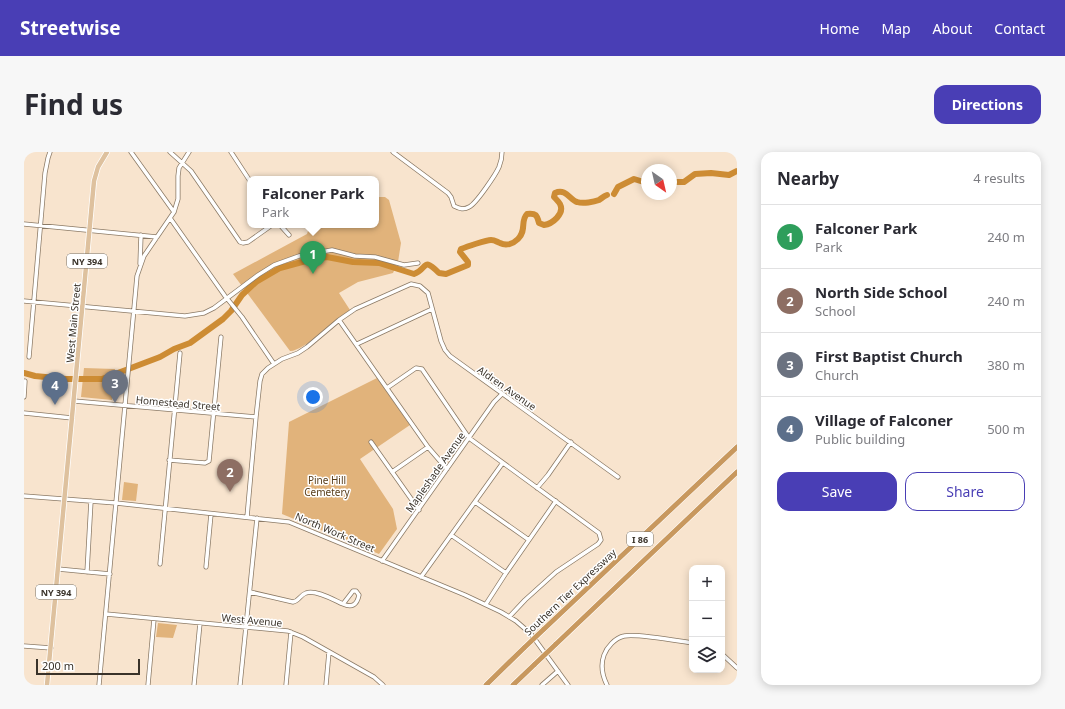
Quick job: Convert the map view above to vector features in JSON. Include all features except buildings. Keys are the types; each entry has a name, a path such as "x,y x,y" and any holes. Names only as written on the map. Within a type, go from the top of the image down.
{"highway":[{"name":"Southern Tier Expressway","path":"486,685 542,630 737,447"},
{"name":"I 86","path":"513,685 737,472"}],"main road":[{"name":"West Main Street","path":"65,499 94,181 98,167 107,152"},
{"name":"NY 394","path":"47,685 65,499"}],"street":[{"path":"29,357 45,173 50,152"},
{"path":"131,152 174,212"},
{"path":"170,152 191,171 237,239 242,243 248,242 268,228"},
{"path":"99,685 136,287 140,265 144,256 174,212 178,199 178,176 182,162 189,152"},
{"path":"231,152 247,176"},
{"path":"393,152 448,193 454,205 462,209 472,205 498,170 502,152"},
{"path":"170,218 227,299 236,308 274,364"},
{"path":"24,224 158,237"},
{"path":"283,228 289,234"},
{"path":"140,265 139,255 141,235"},
{"path":"24,301 185,316 209,311 274,265 299,256 332,250 355,256 375,257 404,265 418,263"},
{"name":"Aldren Avenue","path":"339,320 355,309 408,286 414,284 422,287 428,294 441,341 445,350 450,356 618,477"},
{"path":"357,344 432,309"},
{"path":"247,517 261,377 265,371 274,364 287,356 298,353 307,347 339,320 428,447 447,469"},
{"path":"169,460 205,463 210,459 221,337"},
{"path":"160,564 180,352"},
{"path":"387,388 416,368 422,369 469,438 502,464 599,533 601,538 598,544 547,579 509,617"},
{"path":"24,397 25,381"},
{"name":"Mapleshade Avenue","path":"382,561 494,402 502,394"},
{"name":"Homestead Street","path":"74,401 256,417"},
{"path":"24,413 72,418"},
{"path":"371,442 419,510"},
{"path":"537,488 571,442"},
{"path":"392,472 428,447"},
{"path":"421,577 502,464"},
{"name":"North Work Street","path":"24,496 116,503 289,522 486,604 509,617 530,634 568,685"},
{"path":"87,572 91,501"},
{"path":"486,604 556,501"},
{"path":"475,502 529,540"},
{"path":"206,567 210,514"},
{"path":"240,685 257,518"},
{"path":"451,535 506,573"},
{"path":"58,569 110,574"},
{"path":"250,592 293,602 305,593 312,592 349,607 353,606 359,597 356,591 351,593 343,604"},
{"name":"West Avenue","path":"106,614 291,632 374,677 383,685"},
{"path":"148,685 154,619"},
{"path":"194,685 200,623"},
{"path":"286,685 291,632"},
{"path":"607,685 602,671 602,662 606,651 619,638 631,635 689,643"},
{"path":"24,646 51,648"},
{"path":"326,685 329,652"},
{"path":"725,657 737,668"},
{"path":"542,685 558,671"}],"green space":[{"path":"379,197 385,197 389,200 401,243 398,262 393,273 358,282 339,293 350,310 311,341 296,350 290,351 233,274 307,234 309,228 379,228"},
{"path":"84,368 115,369 112,400 81,397"},
{"name":"Pine Hill Cemetery","path":"377,378 410,425 360,459 393,509 397,529 379,554 282,514 289,422"},
{"path":"124,482 138,484 136,501 122,500"},
{"path":"158,623 177,625 173,638 156,637"}],"waterway":[{"path":"677,182 684,182 695,174 711,173 729,175 737,171"},
{"path":"614,194 618,187 634,179 641,181"},
{"path":"24,373 35,376 66,379 102,379 160,357 174,349 190,343 223,319 231,311 242,295 256,282 280,268 313,259 327,257 353,262 379,263 414,274 425,265 430,265 439,273 446,274 468,265 468,262 460,252 461,249 488,240 494,240 502,244 509,244 516,241 521,236 524,220 527,214 536,215 539,223 544,225 554,221 561,211 560,203 554,197 555,193 565,193 574,201 582,203 597,201 607,195"}],"place":[{"name":"Falconer Park","path":"313,274"},
{"name":"First Baptist Church","path":"115,403"},
{"name":"Village of Falconer","path":"55,405"},
{"name":"North Side School","path":"230,492"}]}
